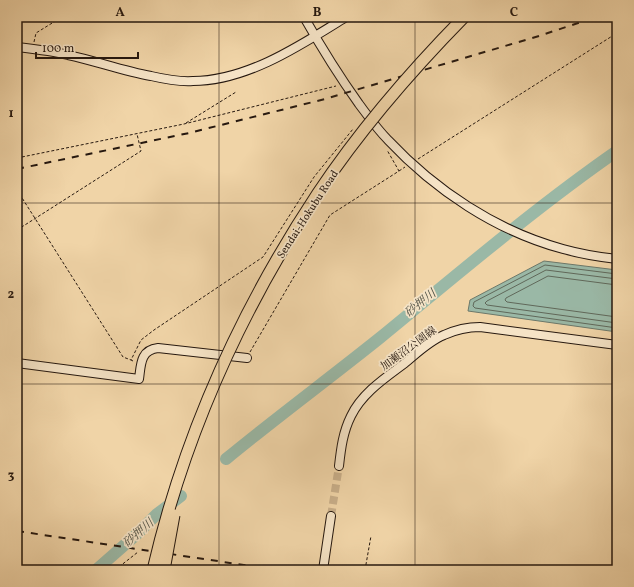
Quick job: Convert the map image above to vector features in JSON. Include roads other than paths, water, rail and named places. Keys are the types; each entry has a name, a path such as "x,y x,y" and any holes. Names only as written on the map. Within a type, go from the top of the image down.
{"highway":[{"name":"Sendai-Hokubu Road","path":"153,570 174,492 193,439 223,366 250,308 286,244 319,192 363,131 436,46 464,17"},
{"name":"Sendai-Hokubu Road","path":"164,570 178,492 193,439"}],"street":[{"path":"304,17 345,84 387,140 411,164 439,187 490,219 526,237 562,249 617,259"},
{"path":"17,47 67,54 151,76 193,81 216,79 242,72 267,62 346,17"},
{"name":"加瀬沼公園線","path":"338,466 344,430 360,402 376,386 430,342 444,334 461,329 483,328 617,345"},
{"path":"17,363 139,379 142,359 146,352 151,348 247,358"},
{"path":"323,570 331,516"}],"water":[{"path":"544,261 617,270 617,332 468,311 470,300"}],"waterway":[{"name":"砂押川","path":"226,459 381,337 556,195 617,151"},
{"name":"砂押川","path":"96,570 137,534 157,514 181,496"}],"tunnel":[{"path":"331,516 339,466"}],"railway":[{"path":"17,169 189,133 325,99 539,36 596,17"},
{"path":"17,531 277,570"}]}
